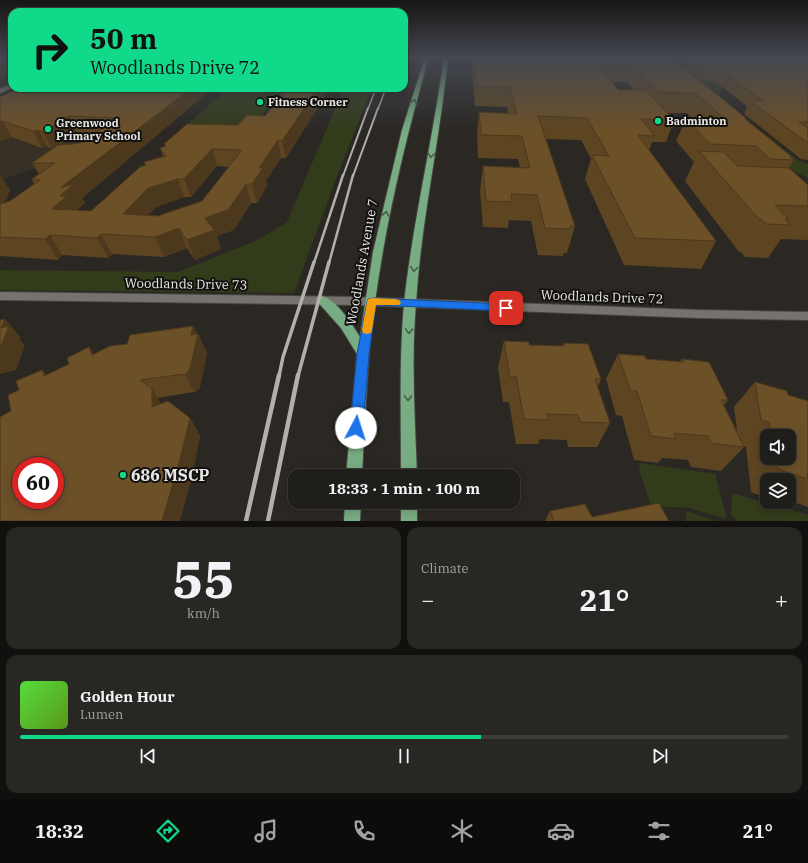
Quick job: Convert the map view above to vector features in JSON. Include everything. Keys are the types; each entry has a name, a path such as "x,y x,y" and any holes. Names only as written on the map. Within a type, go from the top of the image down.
{"main road":[{"name":"Woodlands Avenue 7","path":"355,469 363,354 372,302 378,252 405,130 420,81"},
{"path":"408,469 408,359 410,303 427,179 444,81"},
{"path":"322,300 335,310 343,319 363,354"},
{"path":"352,521 353,509"},
{"path":"409,509 409,521"}],"street":[{"name":"Woodlands Drive 73","path":"0,296 372,302"},
{"name":"Woodlands Drive 72","path":"372,302 699,314 808,316"}],"shaded area":[{"name":"Greenwood Primary School","path":"12,92 149,93 50,161 36,168 0,180 0,97"}],"green space":[{"path":"702,81 724,81 719,97 799,161 808,164 808,178 763,157 695,90"},
{"path":"252,92 280,94 245,134 180,131 223,93"},
{"path":"342,92 370,92 336,179 294,293 0,290 0,270 178,272 258,240 287,222"},
{"path":"639,463 715,474 727,519 689,508 651,506 640,473"},
{"path":"732,493 760,501 760,509 787,509 808,515 808,521 738,521 731,515"},
{"path":"687,511 716,521 685,521"}],"building":[{"path":"477,81 611,81 618,90 646,90 674,120 641,119 655,136 638,135 716,241 635,238 592,155 609,156 587,118 538,116 575,226 570,226 571,229 545,228 537,195 511,194 512,202 486,201 483,166 530,168 522,136 481,135 479,112 517,114 510,87 477,86"},
{"path":"649,81 701,81 794,160 770,159 756,146 710,144 686,119 726,120 695,93 659,92"},
{"path":"736,81 808,81 808,122 799,122 808,128 808,143 750,101 764,101"},
{"path":"10,92 187,92 60,188 74,184 60,196 67,196 52,209 91,211 140,167 146,165 144,162 166,156 160,148 166,146 164,144 187,124 238,125 247,115 265,116 286,92 315,92 282,141 278,140 259,168 263,168 252,184 246,184 228,210 205,218 214,230 187,240 179,228 155,237 101,234 97,238 50,235 45,239 0,237 0,204 10,201 40,180 32,179 55,163 32,163 58,145 84,142 114,118 69,116 43,132 38,130 33,131 2,121 0,122 0,96","holes":["212,149 242,150 202,201 158,216 123,214 148,188 178,179 184,179"]},
{"path":"699,151 724,152 737,166 789,168 808,185 808,206 775,205 789,220 785,219 790,225 766,224 759,219"},
{"path":"5,319 1,328 9,326 0,349 0,320"},
{"path":"193,326 191,335 198,334 188,372 185,374 140,380 152,389 152,407 168,401 190,418 162,521 0,521 0,417 11,411 8,395 19,390 16,381 42,370 44,376 69,364 67,358 89,347 92,355 110,346 127,344 130,335"},
{"path":"504,341 529,342 529,345 564,346 564,343 588,344 601,379 595,379 610,423 580,422 578,415 547,414 548,420 524,419 516,376 510,377"},
{"path":"618,354 645,356 646,359 684,362 682,359 709,362 728,400 721,400 744,447 711,443 708,436 674,433 676,439 651,436 637,391 630,390"},
{"path":"755,382 787,391 788,395 808,401 808,479 796,475 796,473 790,473 778,469 777,465 796,465 796,429 770,429 769,422 761,420"},
{"path":"659,503 669,521 554,521 550,511 585,504 592,517"}],"railway":[{"path":"368,109 374,92"},
{"path":"378,109 384,92"},
{"path":"343,176 368,108"},
{"path":"353,176 378,108"},
{"path":"314,263 343,175"},
{"path":"329,263 353,175"},
{"path":"279,376 283,357 314,262"},
{"path":"298,376 329,262"},
{"path":"246,521 279,375"},
{"path":"268,521 298,375"}],"slow traffic":[{"path":"367,330 372,302 395,303"}],"place":[{"name":"Fitness Corner","path":"260,102"},
{"name":"Badminton","path":"658,121"},
{"name":"Greenwood Primary School","path":"48,129"},
{"name":"686 MSCP","path":"123,475"}],"route":[{"path":"356,428 363,354 372,302 506,308"}]}
